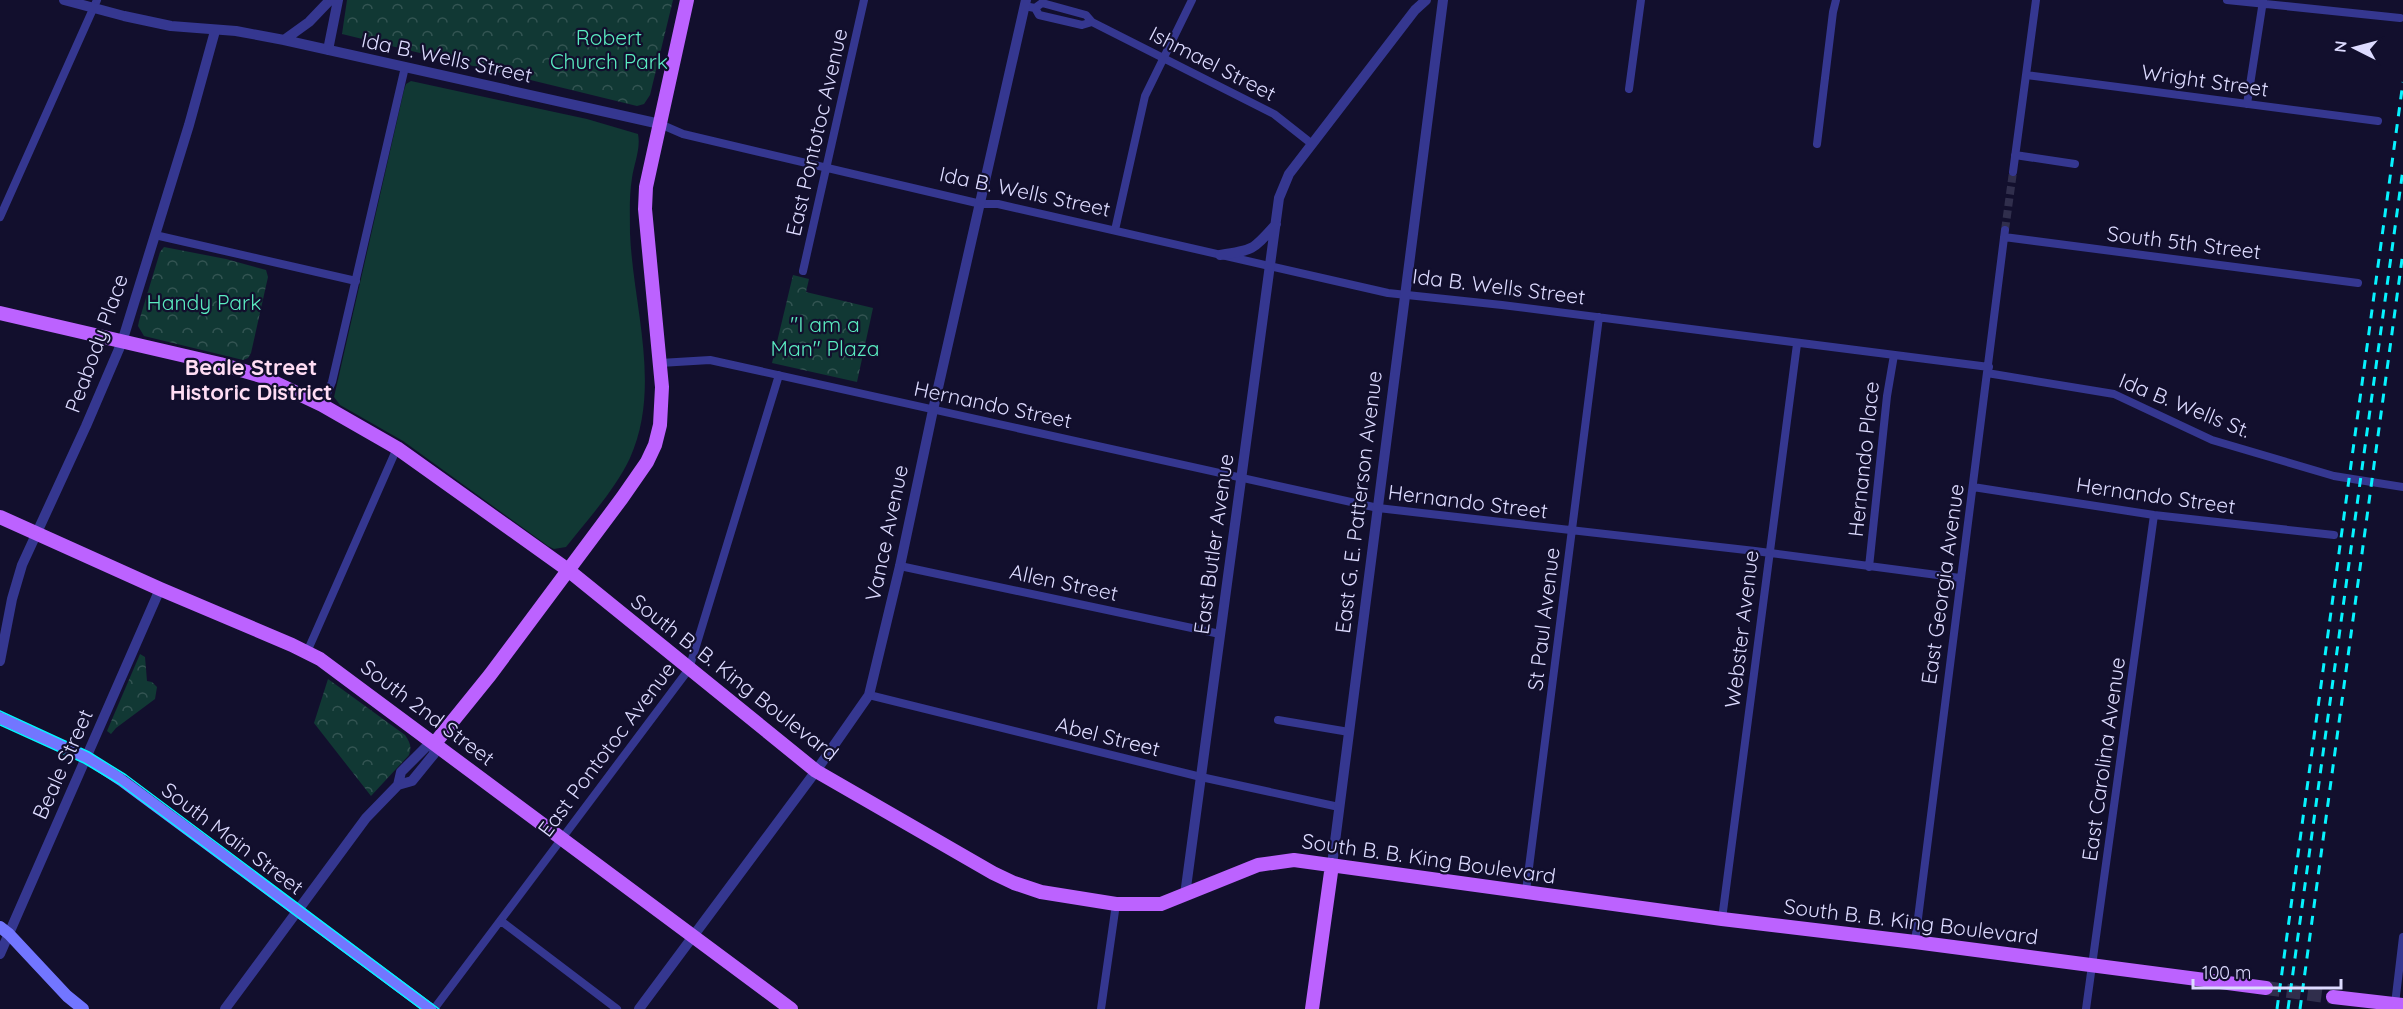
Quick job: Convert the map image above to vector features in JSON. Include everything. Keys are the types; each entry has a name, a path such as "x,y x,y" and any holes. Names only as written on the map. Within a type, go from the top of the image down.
{"main road":[{"path":"435,743 490,675 647,462 660,425 662,387 645,208 646,188 687,0"},
{"name":"South B. B. King Boulevard","path":"0,314 220,364 255,374 322,405 397,448 568,570 816,771 983,868 1014,883 1041,892 1116,904 1161,904 1258,865 1294,860 1722,919 2266,988"},
{"name":"South 2nd Street","path":"0,517 307,652 332,667 791,1009"},
{"name":"South Main Street","path":"0,718 86,757 122,780 432,1009"},
{"name":"East G. E. Patterson Avenue","path":"1312,1009 1332,865"},
{"path":"5,930 67,996 84,1009"},
{"path":"2333,997 2399,1005"}],"street":[{"name":"Ida B. Wells Street","path":"64,0 95,4 171,26 236,31 284,40 660,124 683,134 981,204 998,204 1388,293 1599,317 1894,355 1988,370"},
{"path":"284,40 309,22 330,0"},
{"path":"328,50 338,0"},
{"name":"East Pontotoc Avenue","path":"803,271 864,0"},
{"path":"1115,230 1145,96 1192,0"},
{"name":"East Butler Avenue","path":"1185,895 1279,198 1289,174 1415,10 1426,0"},
{"name":"East G. E. Patterson Avenue","path":"1332,865 1443,0"},
{"path":"1629,89 1641,0"},
{"path":"1817,144 1836,0"},
{"path":"2013,172 2037,0"},
{"path":"2227,0 2400,18"},
{"path":"2247,104 2262,2"},
{"path":"0,217 3,204 95,4"},
{"name":"Ishmael Street","path":"1028,5 1039,15 1082,26 1092,22 1163,56 1274,114 1312,144"},
{"name":"Vance Avenue","path":"639,1009 816,771 869,695 1028,5"},
{"name":"Peabody Place","path":"0,662 16,583 36,533 122,342 215,31"},
{"path":"322,405 332,382 405,68"},
{"name":"Wright Street","path":"2026,75 2378,121"},
{"path":"2015,155 2075,164"},
{"path":"1220,255 1246,251 1257,246 1276,223"},
{"name":"South 5th Street","path":"2005,233 2358,283"},
{"name":"East Georgia Avenue","path":"1915,942 2005,233"},
{"path":"155,235 356,281"},
{"name":"St Paul Avenue","path":"1526,891 1599,317"},
{"name":"Webster Avenue","path":"1722,919 1797,344"},
{"name":"Hernando Place","path":"1869,567 1887,396 1894,355"},
{"name":"Hernando Street","path":"660,363 710,360 1378,508 1768,553 1960,578"},
{"name":"Ida B. Wells St.","path":"1988,370 2114,394 2212,440 2334,476 2403,487"},
{"name":"East Pontotoc Avenue","path":"432,1009 501,921 689,669 779,375"},
{"path":"307,652 397,448"},
{"name":"Hernando Street","path":"1974,487 2154,515 2334,536"},
{"name":"East Carolina Avenue","path":"2086,1009 2154,515"},
{"name":"Allen Street","path":"900,566 1220,634"},
{"name":"Beale Street","path":"0,954 5,930 86,757 160,589"},
{"name":"Abel Street","path":"869,695 1201,777 1340,807"},
{"path":"1278,720 1349,732"},
{"path":"225,1009 366,819 398,785 412,781 434,754 435,743"},
{"path":"1101,1009 1116,904"},
{"path":"501,921 617,1009"},
{"path":"2399,1005 2403,937"}],"green space":[{"name":"Robert Church Park","path":"347,0 673,0 650,95 644,104 637,106 342,34"},
{"path":"411,81 587,119 638,134 639,145 631,185 630,233 643,346 644,403 639,431 624,470 601,504 566,547 554,549 548,546 403,441 340,405 334,397 404,90 406,84"},
{"name":"Handy Park","path":"164,247 226,259 266,270 268,277 248,358 243,360 144,336 138,326 139,321 160,252"},
{"name":"\"I am a Man\" Plaza","path":"793,275 809,279 806,292 873,308 857,382 772,363"},
{"path":"140,654 145,657 147,681 157,687 155,699 111,734 107,731"},
{"path":"328,679 405,735 409,742 409,755 371,796 314,723"}],"tunnel":[{"path":"2005,230 2013,172"},
{"path":"2266,988 2333,997"}],"tram line":[{"path":"0,711 89,752 126,775 439,1009"},
{"path":"0,725 84,763 119,784 421,1009"}],"railway":[{"path":"2277,1009 2403,82"},
{"path":"2288,1009 2403,169"},
{"path":"2300,1009 2403,252"}],"district":[{"name":"Beale Street Historic District","path":"251,380"}]}
